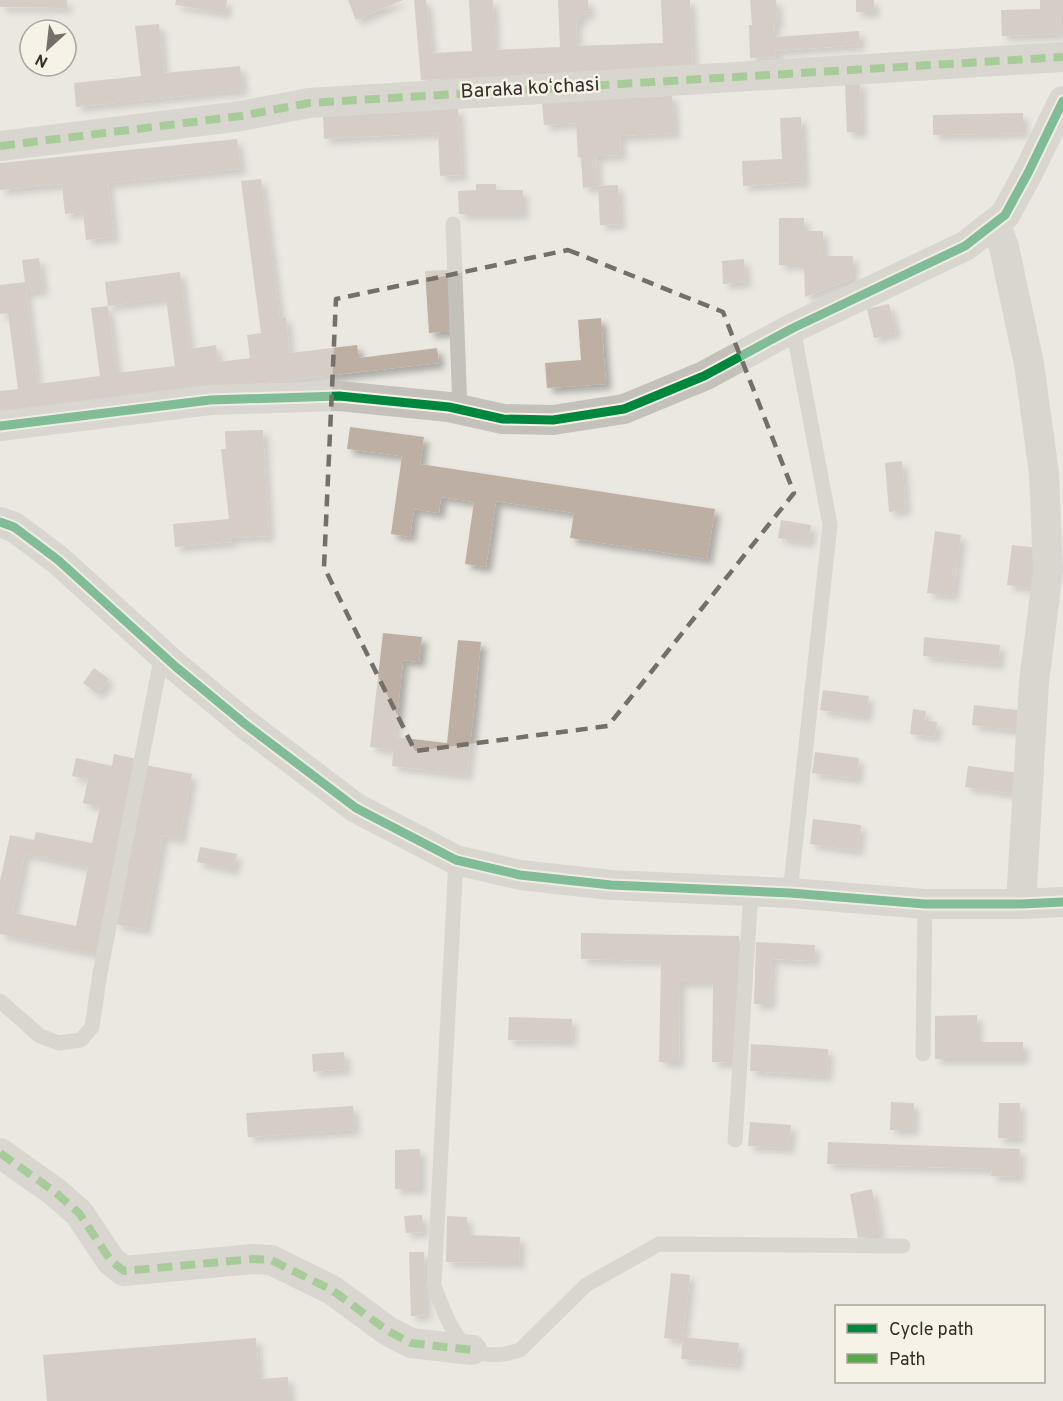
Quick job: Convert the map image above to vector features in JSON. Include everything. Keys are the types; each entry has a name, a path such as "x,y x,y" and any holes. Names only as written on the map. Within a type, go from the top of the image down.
{"street":[{"name":"Baraka koʻchasi","path":"0,146 241,116 309,103 1063,57"},
{"path":"0,426 222,399 339,396 460,409 503,419 553,420 624,408 704,376 793,328 965,246 1005,215 1063,101"},
{"path":"995,222 1004,247 1029,364 1045,484 1048,571 1034,682 1021,904"},
{"path":"0,522 14,527 58,560 162,654 245,724 356,808 456,860 520,875 599,884 790,893 925,904 1063,902"},
{"path":"0,1153 80,1213 111,1260 124,1271 253,1258 271,1260 332,1290 388,1330 411,1343 472,1350"}],"lane":[{"path":"453,224 460,409"},
{"path":"790,893 830,525 793,328"},
{"path":"0,1001 40,1036 59,1043 81,1040 92,1027 100,973 162,654"},
{"path":"456,860 434,1284 447,1320 458,1339 472,1350 507,1355 520,1350 586,1286 659,1244 903,1246"},
{"path":"735,1140 751,891"},
{"path":"923,1054 925,904"}],"highlighted area":[{"path":"568,250 723,312 794,493 608,726 415,751 324,567 336,299"}],"building":[{"path":"0,0 67,0 67,8 0,7"},
{"path":"176,0 227,0 225,13 175,5"},
{"path":"348,0 403,0 356,20"},
{"path":"414,0 426,0 432,53 472,51 469,0 493,0 495,50 560,47 558,0 588,0 589,14 581,15 581,21 576,21 577,46 663,43 661,0 690,0 693,68 421,80"},
{"path":"750,0 776,0 778,23 774,23 775,37 859,31 860,45 775,51 776,57 750,58 749,25 752,25"},
{"path":"856,0 874,0 874,12 856,12"},
{"path":"1040,0 1063,0 1063,18 1060,18 1061,34 1002,36 1001,10 1040,9"},
{"path":"159,24 164,73 240,66 243,90 76,107 74,83 141,76 135,26"},
{"path":"860,81 862,132 847,132 845,82"},
{"path":"672,95 675,133 620,136 621,155 596,156 598,186 583,188 576,123 544,125 542,103"},
{"path":"458,108 462,175 440,176 438,133 324,139 323,115"},
{"path":"1023,113 1023,133 933,135 933,115"},
{"path":"801,117 804,182 743,186 742,161 782,159 780,118"},
{"path":"237,139 241,169 108,183 114,237 86,240 83,212 65,214 62,184 0,190 0,163"},
{"path":"261,179 280,318 286,317 290,353 357,345 359,358 437,348 439,363 0,413 0,391 18,389 8,313 0,314 0,285 25,282 22,260 39,258 43,290 26,292 38,384 100,376 91,308 108,306 105,282 180,272 190,349 216,345 218,362 250,358 247,335 261,333 241,181","holes":["166,298 175,366 117,373 108,306"]},
{"path":"476,184 496,184 496,190 523,190 523,214 459,214 458,191 476,190"},
{"path":"618,185 620,224 600,225 598,186"},
{"path":"779,218 804,218 804,231 823,231 823,256 853,256 853,279 805,297 804,265 779,265"},
{"path":"744,259 746,282 723,284 722,261"},
{"path":"449,270 453,331 429,333 425,271"},
{"path":"889,304 896,332 874,338 867,309"},
{"path":"601,318 606,384 547,388 545,363 581,360 578,320"},
{"path":"350,427 424,437 420,464 715,509 707,559 570,538 574,513 496,501 486,567 465,564 474,502 441,497 439,513 414,509 410,537 391,534 402,456 347,449"},
{"path":"263,430 269,536 231,538 232,542 175,547 173,524 229,519 221,449 226,449 225,431"},
{"path":"902,461 906,510 889,512 885,463"},
{"path":"781,520 811,525 809,543 778,538"},
{"path":"935,531 961,535 953,596 927,593"},
{"path":"1012,545 1040,548 1034,588 1007,585"},
{"path":"383,633 422,637 419,662 403,660 395,737 447,743 458,640 481,642 467,775 392,766 393,750 370,747"},
{"path":"924,637 1000,645 998,664 923,656"},
{"path":"94,668 109,679 98,694 83,683"},
{"path":"823,690 869,696 866,717 820,710"},
{"path":"974,705 1025,711 1022,731 972,725"},
{"path":"913,709 926,711 925,720 937,722 935,737 910,734"},
{"path":"815,752 859,758 857,779 812,773"},
{"path":"114,754 136,759 96,954 0,934 0,881 10,835 34,840 36,832 92,843 100,807 83,803 88,779 72,776 76,758 112,766","holes":["25,854 88,867 76,926 13,913"]},
{"path":"146,765 192,774 180,839 163,836 145,930 115,924"},
{"path":"968,766 1019,773 1016,794 965,787"},
{"path":"813,819 861,825 858,851 810,844"},
{"path":"200,847 237,854 233,870 197,862"},
{"path":"581,933 739,936 737,1063 712,1062 713,982 680,982 679,1062 659,1062 661,961 581,959"},
{"path":"756,942 815,945 814,961 772,959 770,1004 754,1004"},
{"path":"977,1015 977,1042 1023,1042 1023,1059 935,1059 935,1016"},
{"path":"509,1017 572,1019 571,1041 508,1040"},
{"path":"751,1044 828,1049 827,1076 750,1071"},
{"path":"344,1052 346,1069 313,1072 312,1054"},
{"path":"891,1102 914,1103 913,1130 890,1130"},
{"path":"999,1103 1020,1103 1019,1139 998,1138"},
{"path":"353,1106 355,1130 248,1137 246,1113"},
{"path":"750,1122 791,1125 789,1148 748,1146"},
{"path":"828,1142 1020,1149 1019,1177 991,1176 992,1169 827,1164"},
{"path":"420,1149 420,1189 395,1189 395,1150"},
{"path":"872,1189 880,1234 858,1238 850,1194"},
{"path":"422,1215 423,1232 406,1233 404,1216"},
{"path":"447,1216 467,1217 467,1235 520,1237 519,1263 446,1262"},
{"path":"409,1252 424,1252 426,1315 411,1316"},
{"path":"671,1273 690,1275 683,1337 739,1343 737,1365 681,1359 683,1340 664,1338"},
{"path":"256,1338 259,1379 288,1377 290,1401 47,1401 43,1355"}],"marked path":[{"path":"0,146 241,116 309,103 1063,57"},
{"path":"0,1153 55,1192 79,1213 111,1261 124,1271 253,1259 271,1260 332,1290 388,1331 411,1343 472,1350"}],"cycle path":[{"path":"0,426 210,400 339,396 449,407 503,419 553,420 624,409 704,376 793,328 965,246 1005,215 1063,101"},
{"path":"0,522 14,527 58,560 176,667 245,724 356,808 456,860 520,875 611,885 790,893 925,904 1063,902"}]}
